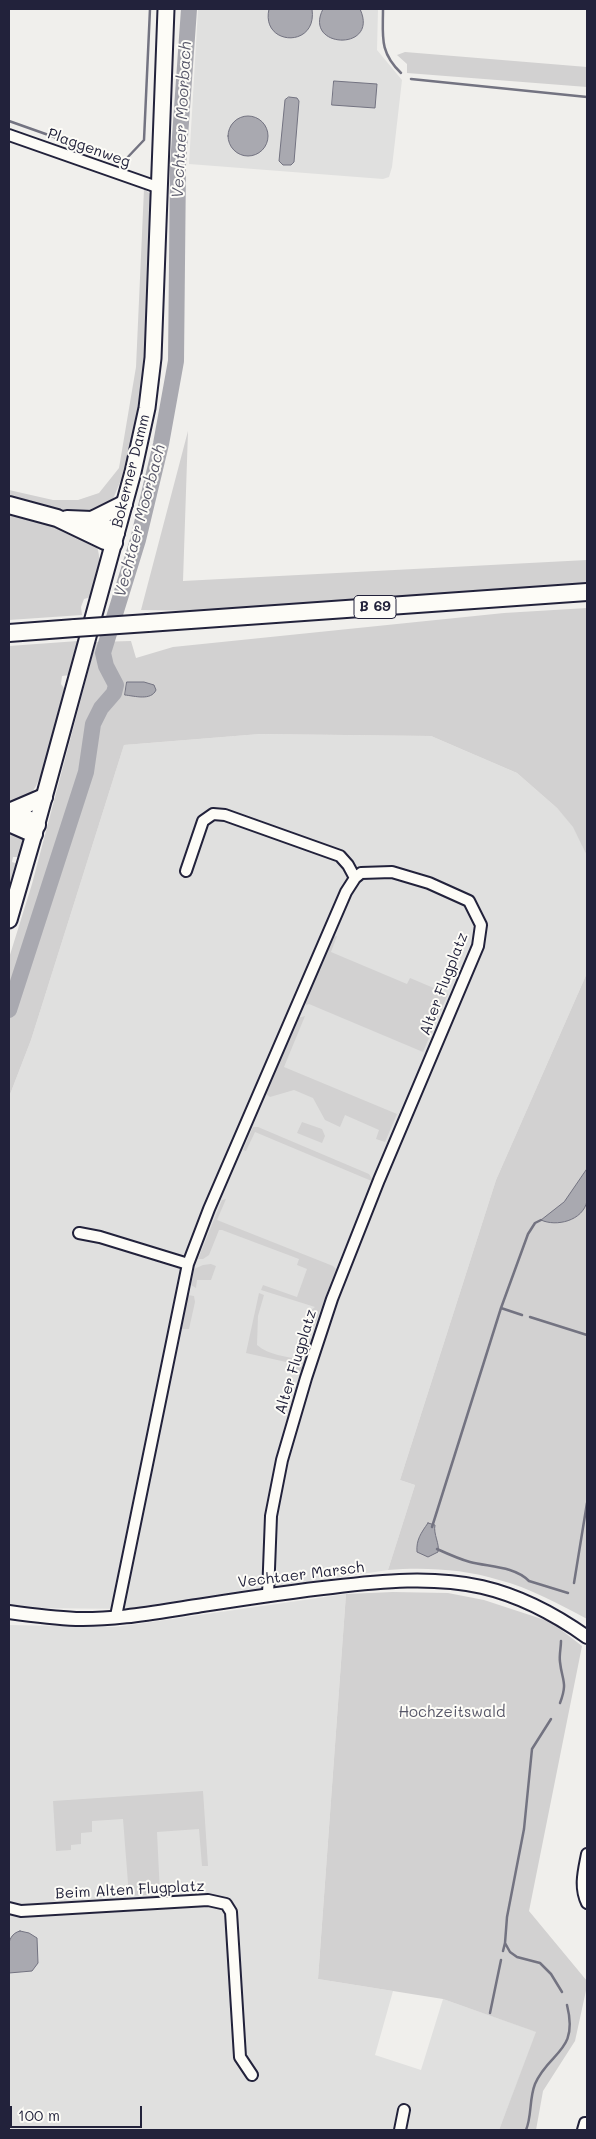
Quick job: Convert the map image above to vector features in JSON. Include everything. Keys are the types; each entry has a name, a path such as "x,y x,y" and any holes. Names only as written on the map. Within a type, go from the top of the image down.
{"main road":[{"name":"Bokerner Damm","path":"9,920 36,829 141,439 151,374 166,9"},
{"path":"58,518 92,520 124,504"},
{"path":"9,505 58,518 105,541 115,538"},
{"path":"92,520 115,538"},
{"name":"B 69","path":"9,634 587,592"},
{"path":"9,627 31,632"},
{"path":"9,812 44,797"},
{"path":"9,812 23,816 36,829"},
{"path":"9,823 36,829"}],"street":[{"name":"Plaggenweg","path":"9,135 160,188"},
{"path":"116,1616 188,1264 209,1210 236,1151 329,928 354,878 348,865 340,856 224,815 213,814 203,821 186,871"},
{"name":"Alter Flugplatz","path":"268,1594 271,1516 282,1460 308,1370 332,1298 379,1180 478,946 481,926 469,901 429,883 384,872 361,873 354,878"},
{"path":"79,1233 100,1237 188,1264"},
{"name":"Vechtaer Marsch","path":"9,1612 78,1619 143,1614 268,1594 374,1582 440,1581 482,1587 516,1598 561,1618 587,1637"},
{"path":"587,1854 583,1886 587,1903"},
{"name":"Beim Alten Flugplatz","path":"9,1908 21,1911 208,1900 226,1904 231,1912 240,2057 252,2075"},
{"path":"400,2130 404,2110"},
{"path":"583,2130 587,2123"}],"shaded area":[{"path":"198,9 378,9 377,50 402,80 392,167 389,177 383,179 189,164"},
{"path":"269,9 312,9 312,22 307,31 299,36 289,38 280,36 273,30 269,21"},
{"path":"323,9 360,9 363,23 360,33 352,38 341,40 331,38 323,32 319,22"},
{"path":"334,81 377,84 375,108 332,105"},
{"path":"289,97 297,98 299,101 294,162 291,165 283,165 279,161 285,100"},
{"path":"244,116 252,116 259,119 265,125 268,136 265,147 259,153 252,156 244,156 237,153 231,147 228,140 228,132 231,125 237,119"},
{"path":"127,682 144,682 154,685 156,690 147,697 125,695"},
{"path":"260,734 431,736 517,773 557,808 574,827 587,856 587,973 496,1180 400,1480 415,1485 388,1570 133,1609 25,1608 9,1605 9,1097 31,1040 124,745"},
{"path":"587,1169 587,1201 580,1213 568,1221 554,1223 541,1220 564,1202"},
{"path":"428,1523 435,1525 438,1552 428,1557 417,1552 417,1544"},
{"path":"346,1594 318,1979 393,1991 375,2055 421,2070 443,1999 537,2032 499,2130 9,2130 9,1625 116,1627"},
{"path":"20,1931 29,1933 37,1938 38,1963 32,1971 9,1973 9,1942 15,1933"}],"green space":[{"path":"405,52 587,67 587,87 407,73 407,64 397,55"},
{"path":"144,189 152,195 149,329 138,420 124,473 113,499 97,513 72,514 9,499 9,490 53,500 78,500 99,493 119,468 136,367"},
{"path":"188,431 183,581 587,560 587,583 199,611 141,610"},
{"path":"9,513 62,528 94,541 99,555 97,576 91,597 84,599 81,607 82,615 9,620"},
{"path":"587,608 587,856 573,827 557,808 517,773 431,736 260,734 124,745 31,1040 9,1097 9,958 32,884 96,642 131,641 136,658 173,647 504,613"},
{"path":"78,641 79,646 70,675 62,676 61,684 67,692 49,757 31,794 9,805 9,646"},
{"path":"9,829 23,839 21,853 19,857 13,857 12,862 18,864 14,885 9,885"},
{"path":"337,936 331,952 407,984 410,978 448,994 423,1052 309,1004 306,1005 305,1002 332,937"},
{"path":"587,973 587,1619 533,1592 486,1576 444,1570 388,1570 415,1485 400,1480 496,1180"},
{"path":"305,1016 284,1067 397,1114 385,1142 376,1139 379,1130 345,1115 340,1127 325,1120 313,1098 294,1090 270,1097 266,1094 298,1018"},
{"path":"302,1122 322,1129 325,1136 322,1143 297,1133"},
{"path":"253,1127 258,1127 369,1174 374,1182 255,1132 246,1151 243,1150"},
{"path":"226,1199 217,1220 333,1266 336,1269 313,1330 310,1327 310,1311 315,1307 261,1290 263,1285 297,1297 307,1269 297,1265 299,1259 219,1230 209,1255 203,1259 198,1259 222,1200"},
{"path":"211,1264 216,1266 211,1280 197,1280 196,1288 191,1285 194,1269"},
{"path":"259,1293 264,1295 258,1316 257,1345 272,1353 301,1359 308,1337 312,1340 302,1372 295,1370 295,1364 246,1353"},
{"path":"188,1295 194,1296 195,1302 189,1329 181,1329"},
{"name":"Hochzeitswald","path":"393,1592 448,1593 484,1600 551,1622 582,1646 529,1911 587,1981 587,1986 575,2041 543,2091 536,2130 499,2130 536,2032 443,1999 318,1979 346,1594"},
{"path":"203,1791 208,1866 202,1866 199,1829 157,1832 160,1894 129,1896 123,1819 92,1821 92,1832 81,1833 81,1844 71,1845 71,1850 56,1851 53,1801"}],"waterway":[{"path":"9,121 119,160 126,159 144,140 150,9"},
{"name":"Vechtaer Moorbach","path":"9,1010 86,772 93,724 101,708 114,693 116,685 106,666 103,653 138,540 161,444 176,361 178,165 189,9"},
{"path":"383,9 383,36 386,51 401,73"},
{"path":"411,79 587,97"},
{"path":"432,1527 501,1308 528,1234 535,1223 541,1220"},
{"path":"501,1308 522,1315"},
{"path":"530,1317 587,1335"},
{"path":"574,1583 587,1503"},
{"path":"437,1549 470,1562 516,1572 529,1581 568,1593"},
{"path":"560,1703 564,1686 560,1659 561,1641"},
{"path":"551,1719 532,1749 524,1829 507,1917 505,1943 510,1952 517,1957 540,1963 551,1974 562,1992"},
{"path":"503,1951 505,1943"},
{"path":"490,2013 501,1960"},
{"path":"526,2130 535,2084 541,2073 561,2050 569,2033 570,2021 567,2005"}]}
